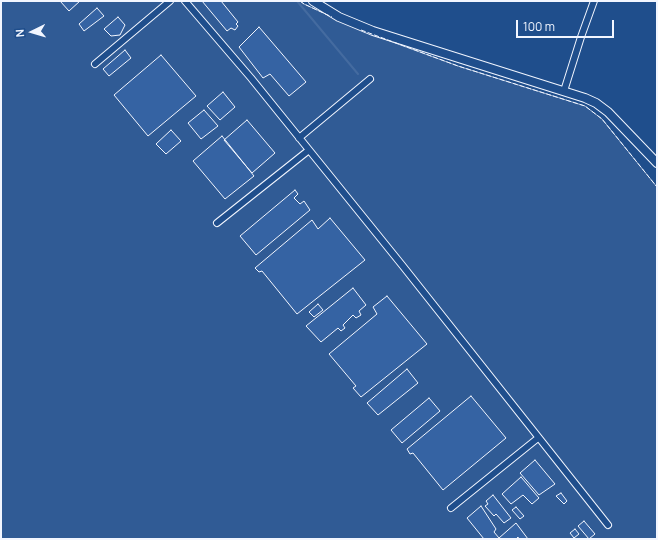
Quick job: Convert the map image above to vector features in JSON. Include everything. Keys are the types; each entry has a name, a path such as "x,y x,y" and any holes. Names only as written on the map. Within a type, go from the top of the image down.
{"street":[{"path":"95,64 170,1"},
{"path":"185,1 251,78 470,349 538,438 608,525"},
{"path":"313,1 339,17 373,31 564,91 596,103 608,112 657,163"},
{"path":"564,91 594,1"},
{"path":"299,138 370,79"},
{"path":"217,223 309,150"},
{"path":"451,508 538,438"}],"shaded area":[{"path":"1,1 300,1 365,32 458,66 585,106 602,119 657,187 657,539 1,539"}],"building":[{"path":"60,1 80,1 69,11"},
{"path":"202,1 221,1 238,22 236,24 238,26 235,30 231,28 227,31"},
{"path":"97,8 104,16 84,31 79,24"},
{"path":"118,17 125,25 120,35 111,36 104,29"},
{"path":"259,27 306,82 289,96 270,74 263,78 239,47"},
{"path":"125,50 131,58 109,76 103,69"},
{"path":"161,55 196,96 148,136 114,95"},
{"path":"223,92 235,107 220,120 207,106"},
{"path":"204,110 218,126 201,139 188,123"},
{"path":"247,120 275,153 252,173 224,140"},
{"path":"171,130 181,141 166,154 156,144"},
{"path":"222,136 254,176 225,199 193,161"},
{"path":"295,190 298,194 294,198 300,204 304,201 310,210 256,255 240,236"},
{"path":"330,218 365,260 297,314 262,271 259,272 255,268 312,220 318,229"},
{"path":"353,288 366,305 359,311 361,315 356,318 353,315 343,325 345,328 341,331 338,328 321,342 306,326"},
{"path":"387,296 427,344 361,397 353,388 356,386 329,354 377,314 373,307"},
{"path":"318,304 323,310 314,317 309,312"},
{"path":"407,369 418,383 378,415 367,403"},
{"path":"471,396 506,438 443,490 413,453 410,454 407,449"},
{"path":"429,398 440,411 402,443 391,430"},
{"path":"535,460 555,484 539,495 520,473"},
{"path":"521,477 539,498 532,504 523,495 511,504 502,494"},
{"path":"561,493 567,501 564,504 556,496"},
{"path":"493,495 511,518 504,523 496,514 494,516 485,506 488,504 486,501"},
{"path":"481,506 496,529 494,532 499,538 516,523 528,539 519,539 518,537 516,539 484,539 467,518"},
{"path":"516,507 524,516 520,519 512,510"},
{"path":"584,521 595,534 589,539 578,526"},
{"path":"575,529 579,534 574,538 570,533"}],"waterway":[{"path":"297,1 358,74"}],"fence":[{"path":"300,1 332,17"},
{"path":"361,30 458,66 585,106 602,119 657,187"}]}
